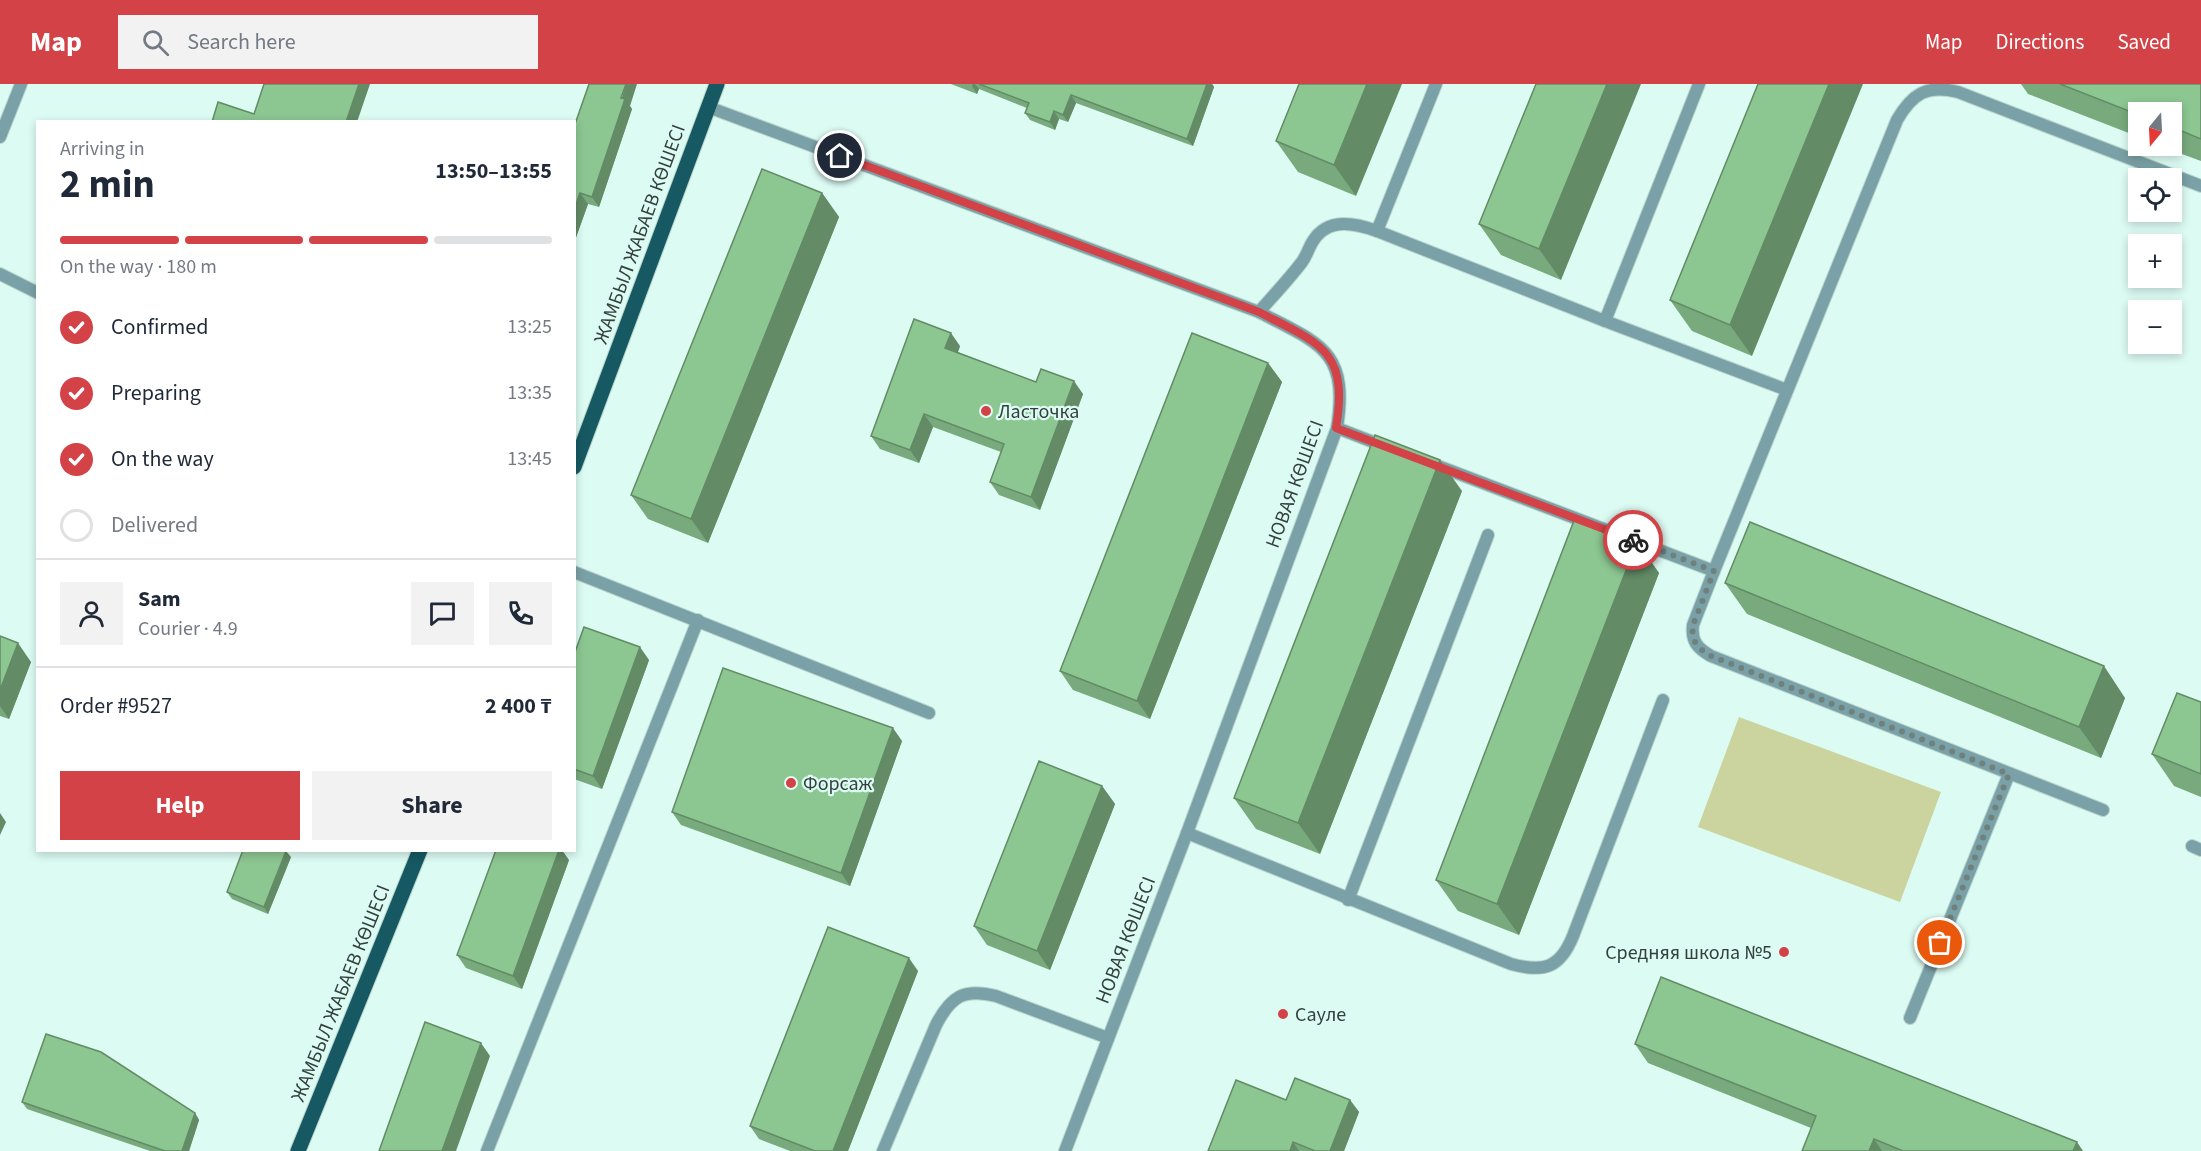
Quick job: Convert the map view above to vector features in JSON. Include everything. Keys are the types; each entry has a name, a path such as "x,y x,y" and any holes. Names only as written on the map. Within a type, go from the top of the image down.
{"main road":[{"name":"ЖАМБЫЛ ЖАБАЕВ КӨШЕСІ","path":"576,462 717,84"},
{"name":"ЖАМБЫЛ ЖАБАЕВ КӨШЕСІ","path":"298,1151 419,852"}],"street":[{"path":"0,136 21,84"},
{"path":"1377,231 1436,84"},
{"path":"1605,321 1699,84"},
{"path":"2103,810 1711,656 1701,651 1694,643 1693,625 1897,120 1913,98 1937,88 1958,92 2201,186"},
{"name":"НОВАЯ КӨШЕСІ","path":"708,107 1259,312 1310,339 1323,348 1333,362 1340,383 1340,405 1336,428 1187,833 1065,1151"},
{"path":"1259,312 1303,260 1314,239 1323,230 1334,225 1348,223 1377,231 1787,390"},
{"path":"0,274 36,292"},
{"path":"1336,428 1403,453"},
{"path":"1425,461 1714,571"},
{"path":"1348,900 1488,535"},
{"path":"576,573 929,713"},
{"path":"487,1151 698,620"},
{"path":"1187,833 1511,964 1540,969 1558,962 1574,936 1663,700"},
{"path":"1910,1018 2009,774"},
{"path":"884,1151 936,1025 944,1009 956,998 968,993 982,992 1108,1038"}],"green space":[{"path":"1739,717 1941,792 1900,902 1698,827"}],"building":[{"path":"264,84 359,84 347,120 213,120 218,102 254,114"},
{"path":"589,84 626,84 621,98 625,99 592,197 580,193 576,204 576,121"},
{"path":"979,84 1207,84 1187,139 1071,95 1063,115 1054,111 1050,122 1025,113 1029,103"},
{"path":"1299,84 1367,84 1334,165 1276,141"},
{"path":"1536,84 1607,84 1539,249 1479,224"},
{"path":"1758,84 1829,84 1730,325 1670,300"},
{"path":"2060,84 2201,84 2201,139 2182,131 2182,102 2128,102 2128,111"},
{"path":"762,169 822,193 691,519 631,495"},
{"name":"Ласточка","path":"914,319 951,333 945,348 1036,382 1041,369 1074,381 1031,497 990,482 1004,444 924,414 910,450 871,436"},
{"path":"1192,333 1268,363 1137,701 1060,671"},
{"path":"1375,435 1440,460 1298,823 1234,798"},
{"path":"1575,518 1637,542 1497,904 1436,880"},
{"path":"1750,522 2104,666 2079,727 1725,583"},
{"path":"584,627 640,647 593,776 576,770 576,649"},
{"path":"0,636 18,643 0,690"},
{"name":"Форсаж","path":"723,668 893,728 841,873 672,812"},
{"path":"2177,693 2201,702 2201,774 2152,754"},
{"path":"1039,761 1102,786 1037,951 974,926"},
{"path":"242,852 286,852 264,907 227,892"},
{"path":"495,852 558,852 513,976 457,955"},
{"path":"828,927 909,958 833,1151 815,1151 750,1126"},
{"path":"1661,977 2077,1142 2073,1151 1903,1151 1874,1139 1869,1151 1802,1151 1816,1116 1635,1044"},
{"path":"425,1022 481,1043 442,1151 379,1151"},
{"path":"46,1034 101,1052 195,1113 182,1151 165,1151 22,1102"},
{"path":"1295,1078 1350,1100 1330,1151 1315,1151 1293,1142 1290,1151 1208,1151 1236,1080 1286,1100"}],"way so far":[{"path":"1633,540 1714,571 1693,625 1694,643 1701,651 2009,774 1940,943"}],"place":[{"name":"Ласточка","path":"986,411"},
{"name":"Форсаж","path":"791,783"},
{"name":"Средняя школа №5","path":"1784,952"},
{"name":"Сауле","path":"1283,1014"}],"route":[{"path":"840,156 1259,312 1310,339 1323,348 1333,362 1340,383 1340,405 1336,428 1633,540"}]}
